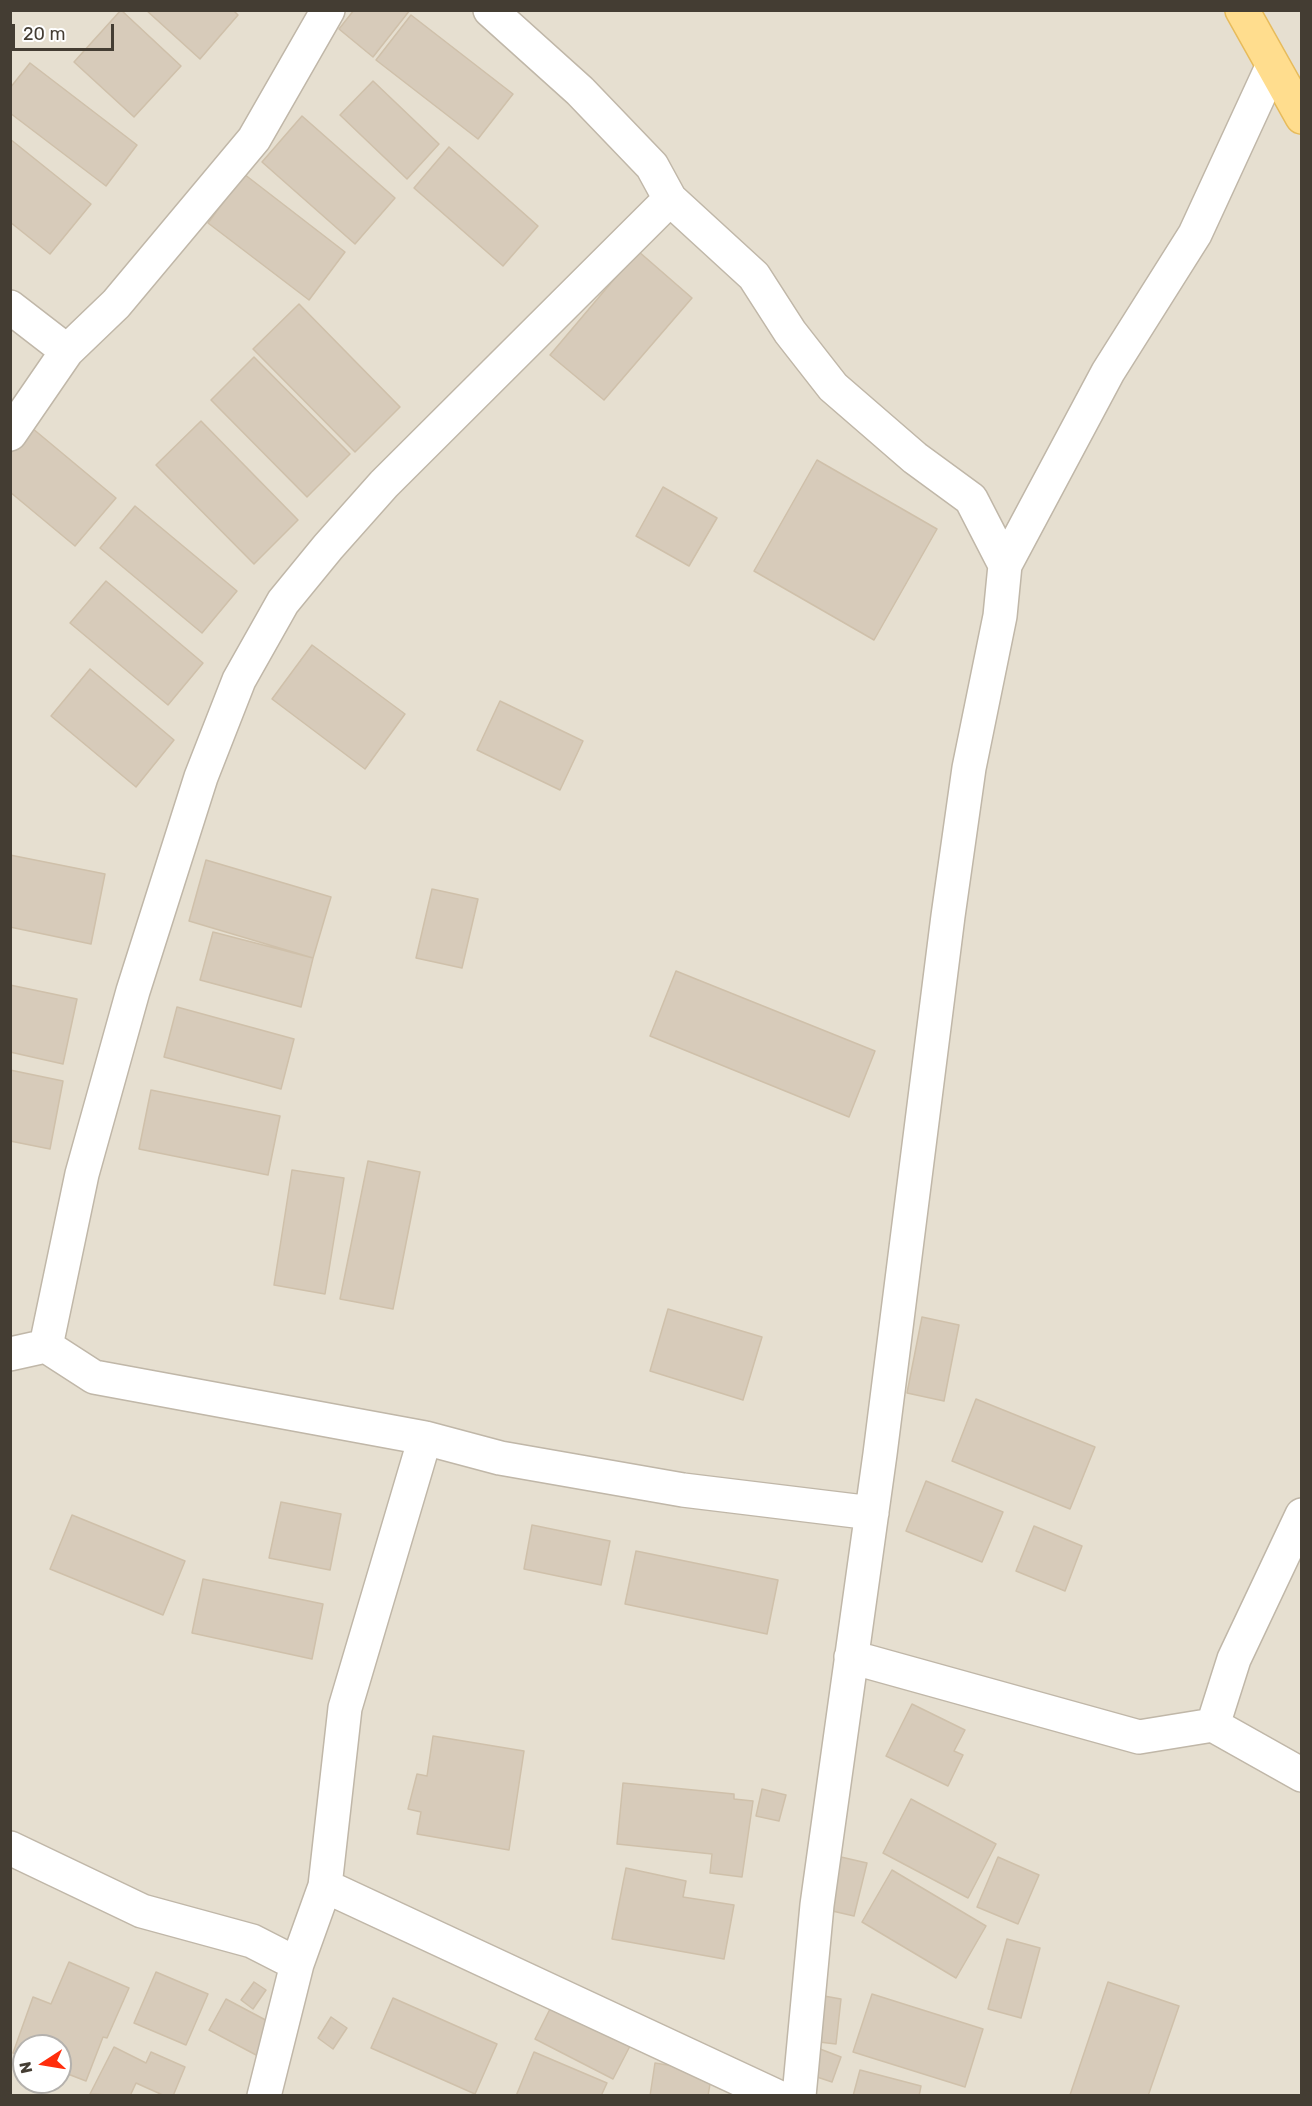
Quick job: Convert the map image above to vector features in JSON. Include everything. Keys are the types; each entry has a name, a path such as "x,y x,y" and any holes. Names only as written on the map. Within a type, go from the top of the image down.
{"main road":[{"path":"1242,10 1302,117"}],"street":[{"path":"10,434 67,351 116,304 254,140 328,10"},
{"path":"490,10 580,91 652,166 670,199 754,276 790,332 833,387 915,458 972,498 1005,565"},
{"path":"799,2096 817,1905 872,1513 948,916 969,768 1000,616 1005,565 1108,372 1195,234 1272,67"},
{"path":"46,1346 82,1173 130,1003 201,777 239,680 283,602 328,546 384,484 670,199"},
{"path":"10,307 67,351"},
{"path":"10,1354 46,1346 94,1377 425,1438 500,1458 683,1490 872,1513"},
{"path":"264,2096 297,1964 325,1886 345,1708 425,1438"},
{"path":"1213,1725 1234,1659 1302,1515"},
{"path":"851,1657 1139,1737 1213,1725 1302,1775"},
{"path":"10,1848 142,1911 252,1941 297,1964"},
{"path":"325,1886 776,2096"}],"shaded area":[{"path":"11,11 1301,11 1301,2095 11,2096"}],"building":[{"path":"121,10 181,66 134,117 74,62"},
{"path":"146,10 233,10 238,15 200,59"},
{"path":"354,10 410,10 373,57 339,29"},
{"path":"411,15 513,94 478,139 376,60"},
{"path":"30,63 137,145 106,186 10,113 10,88"},
{"path":"373,81 439,144 407,179 340,115"},
{"path":"302,116 395,198 355,244 262,162"},
{"path":"10,139 91,204 50,254 10,222"},
{"path":"449,147 538,226 503,266 414,188"},
{"path":"244,174 345,252 309,300 208,223"},
{"path":"638,251 692,298 604,400 550,355"},
{"path":"299,304 400,407 355,452 253,349"},
{"path":"254,357 350,454 307,497 211,400"},
{"path":"201,421 298,520 254,564 156,465"},
{"path":"32,428 116,498 75,546 10,492 10,454"},
{"path":"817,460 937,529 874,640 754,571"},
{"path":"663,487 717,518 689,566 636,536"},
{"path":"135,506 237,591 202,633 100,548"},
{"path":"106,581 203,663 168,705 70,623"},
{"path":"312,645 405,714 365,769 272,699"},
{"path":"90,669 174,740 136,787 51,716"},
{"path":"500,701 583,741 560,790 477,750"},
{"path":"10,855 105,874 91,944 10,927"},
{"path":"206,860 331,897 313,958 189,921"},
{"path":"432,889 478,899 462,968 416,958"},
{"path":"213,932 313,958 301,1007 200,980"},
{"path":"676,971 875,1051 849,1117 650,1036"},
{"path":"10,985 77,999 63,1064 10,1052"},
{"path":"177,1007 294,1039 281,1089 164,1057"},
{"path":"10,1070 63,1081 50,1149 10,1141"},
{"path":"151,1090 280,1116 268,1175 139,1149"},
{"path":"368,1161 420,1172 393,1309 340,1299"},
{"path":"292,1170 344,1178 325,1294 274,1285"},
{"path":"668,1309 762,1337 743,1400 650,1371"},
{"path":"922,1317 959,1325 944,1401 907,1393"},
{"path":"976,1399 1095,1447 1070,1509 952,1461"},
{"path":"926,1481 1003,1512 982,1562 906,1531"},
{"path":"281,1502 341,1514 330,1570 269,1558"},
{"path":"72,1515 185,1561 163,1615 50,1569"},
{"path":"532,1525 610,1541 601,1585 524,1569"},
{"path":"1034,1526 1082,1546 1065,1591 1016,1571"},
{"path":"636,1551 778,1580 767,1634 625,1604"},
{"path":"203,1579 323,1604 312,1659 192,1633"},
{"path":"912,1704 965,1730 954,1751 963,1755 948,1786 886,1756"},
{"path":"433,1736 524,1751 509,1850 417,1834 421,1812 408,1809 417,1774 427,1776"},
{"path":"623,1783 734,1794 734,1799 753,1801 742,1877 710,1873 712,1854 617,1844"},
{"path":"762,1789 786,1795 779,1821 756,1816"},
{"path":"911,1799 996,1844 968,1898 883,1853"},
{"path":"841,1857 867,1863 854,1916 828,1910"},
{"path":"998,1857 1039,1875 1018,1924 977,1907"},
{"path":"626,1868 686,1881 683,1897 734,1905 724,1959 612,1939"},
{"path":"892,1870 986,1926 956,1978 862,1922"},
{"path":"1007,1939 1040,1948 1021,2018 988,2009"},
{"path":"69,1962 129,1988 107,2038 103,2037 86,2081 72,2076 72,2034 20,2034 33,1997 51,2004"},
{"path":"156,1972 208,1994 186,2045 134,2023"},
{"path":"254,1982 266,1990 253,2009 241,2000"},
{"path":"1108,1982 1179,2006 1148,2096 1070,2095"},
{"path":"872,1994 983,2029 965,2087 853,2052"},
{"path":"824,1996 841,1999 836,2044 819,2042"},
{"path":"393,1998 497,2044 475,2094 371,2048"},
{"path":"226,1999 275,2025 258,2056 209,2030"},
{"path":"551,2007 630,2046 613,2079 535,2039"},
{"path":"331,2017 347,2028 333,2049 318,2038"},
{"path":"114,2047 146,2063 151,2052 185,2067 173,2096 165,2096 136,2083 130,2096 90,2094"},
{"path":"820,2049 841,2057 832,2082 811,2075"},
{"path":"534,2052 607,2083 601,2096 516,2096"},
{"path":"655,2063 712,2072 708,2096 650,2096"},
{"path":"860,2070 921,2086 919,2096 853,2096"}]}
